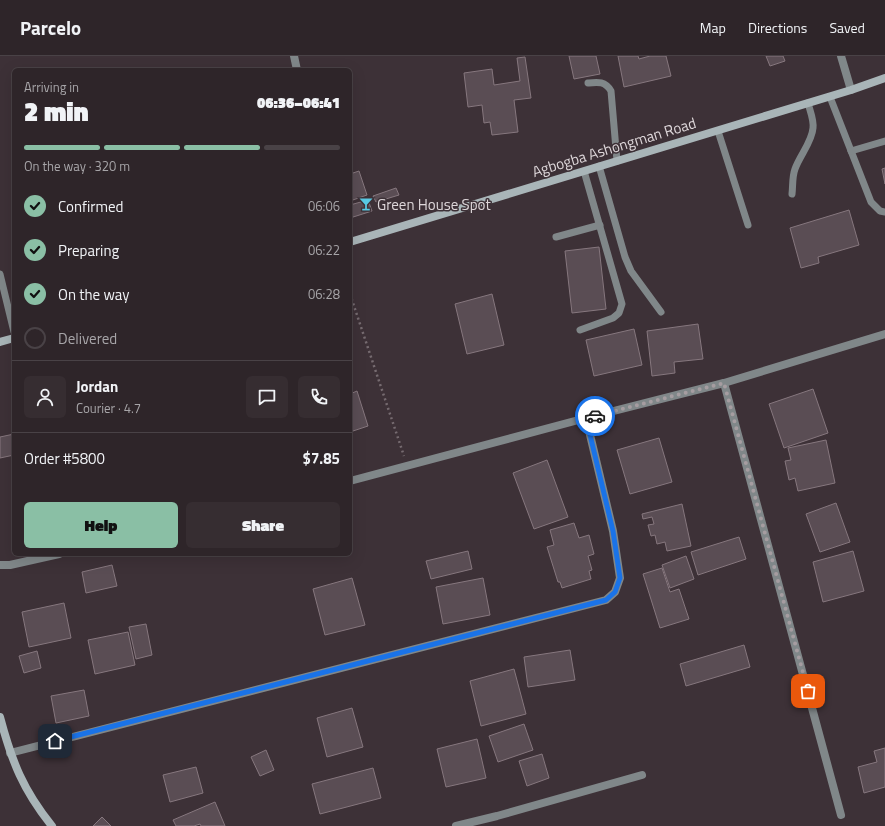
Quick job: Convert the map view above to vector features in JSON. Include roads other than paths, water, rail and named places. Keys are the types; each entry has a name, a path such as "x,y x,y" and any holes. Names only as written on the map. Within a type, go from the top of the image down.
{"street":[{"path":"294,56 297,68"},
{"path":"841,56 851,90"},
{"name":"Agbogba Ashongman Road","path":"352,241 830,97 885,78"},
{"path":"352,480 724,383 885,334"},
{"path":"0,342 12,339"},
{"path":"724,383 841,814"},
{"path":"10,753 606,600 615,592 620,578 613,531 586,418"},
{"path":"0,565 10,565 50,556"},
{"path":"0,717 10,753 27,790 38,808 52,826"},
{"path":"456,826 642,775"}],"lane":[{"path":"588,83 603,83 608,86 611,91 617,161"},
{"path":"830,97 871,202 880,211 885,212"},
{"path":"792,194 794,170 814,128 808,103"},
{"path":"718,130 748,225"},
{"path":"851,151 885,141"},
{"path":"600,166 628,264 637,281 660,312"},
{"path":"580,330 618,315 622,304 584,171"},
{"path":"556,236 600,225"},
{"path":"0,274 12,324"}],"place":[{"name":"Green House Spot","path":"366,204"}]}
